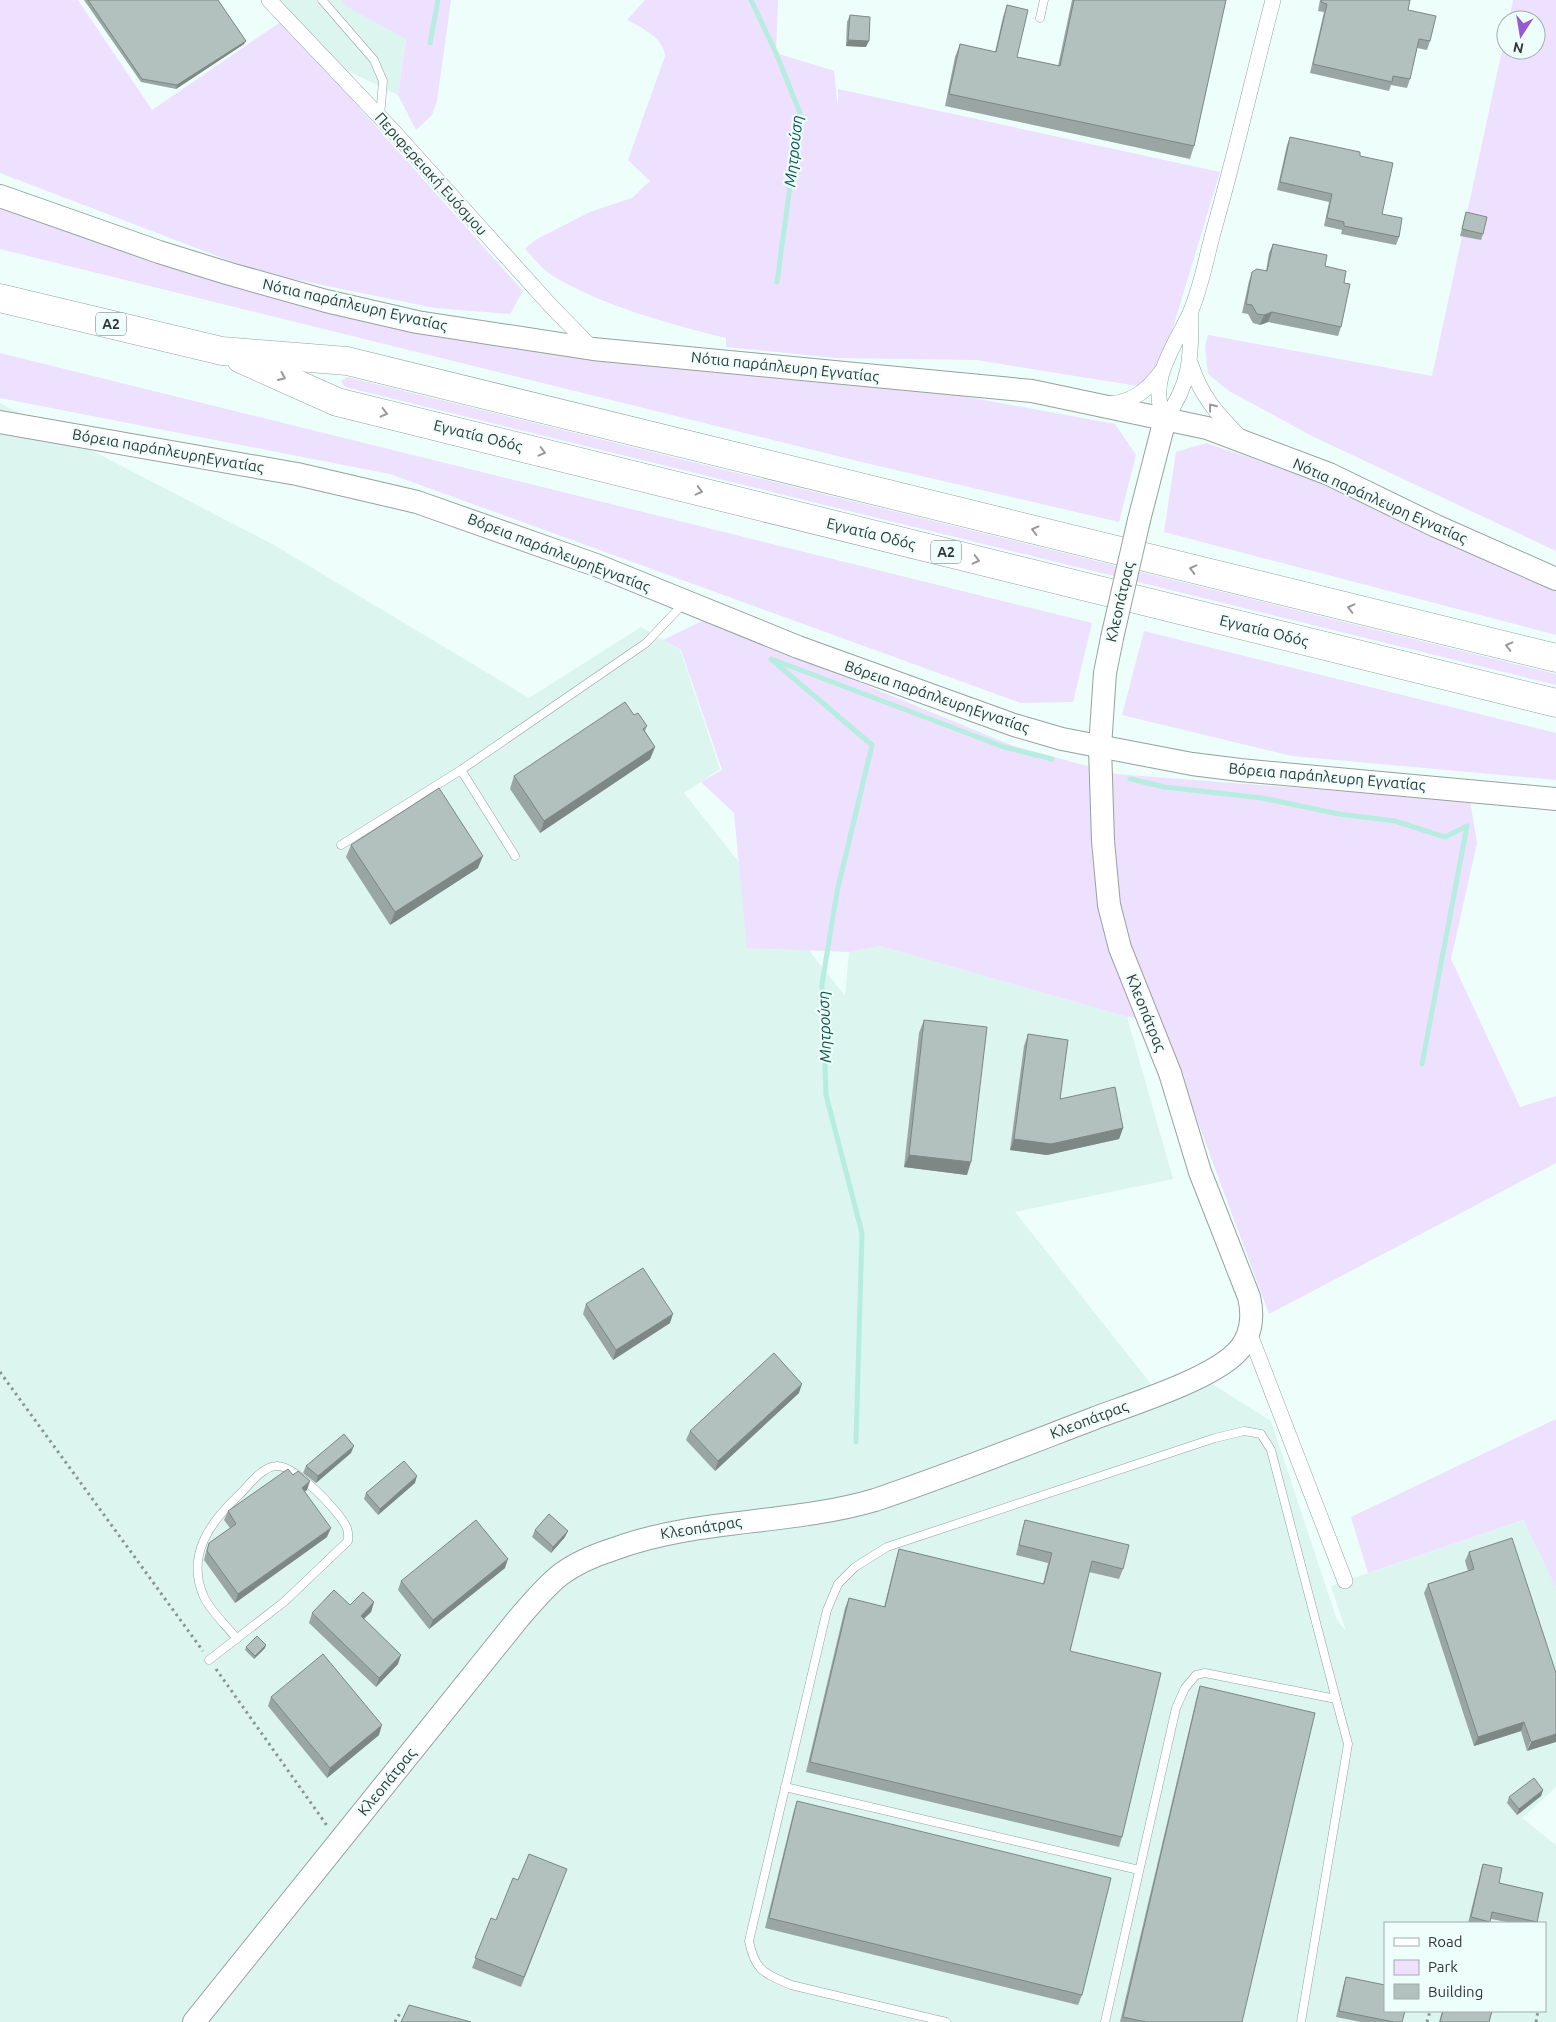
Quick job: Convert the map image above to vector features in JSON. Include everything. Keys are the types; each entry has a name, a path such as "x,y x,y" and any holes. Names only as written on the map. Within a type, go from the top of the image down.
{"highway":[{"name":"Εγνατία Οδός","path":"0,298 222,351 347,361 1556,658"},
{"name":"Εγνατία Οδός","path":"222,351 337,402 1556,703"}],"street":[{"name":"Περιφερειακή Ευόσμου","path":"269,0 380,117 550,305 593,349"},
{"path":"1104,405 1121,403 1138,396 1152,385 1162,371 1191,311 1219,213 1273,0"},
{"name":"Νότια παράπλευρη Εγνατίας","path":"0,196 168,255 326,301 418,322 593,349 1022,390 1104,405 1207,428 1329,474 1436,526 1556,579"},
{"path":"1165,419 1185,387 1190,361 1191,311"},
{"path":"1190,361 1197,385 1210,406 1245,442"},
{"path":"1162,371 1158,396 1160,408 1165,419"},
{"name":"Κλεοπάτρας","path":"194,2022 518,1619 547,1587 572,1567 608,1551 662,1534 855,1506 896,1493 1173,1388 1228,1360 1242,1347 1249,1332 1252,1310 1249,1297 1205,1187 1170,1073 1128,970 1109,905 1103,841 1100,747 1102,699 1112,638 1139,520 1165,419"},
{"name":"Βόρεια παράπλευρηΕγνατίας","path":"0,422 298,474 417,502 560,551 798,648 972,711 1062,739 1100,747"},
{"name":"Βόρεια παράπλευρη Εγνατίας","path":"1100,747 1192,764 1240,770 1556,799"},
{"path":"1249,1332 1345,1581"}],"lane":[{"path":"322,0 374,60 383,81 380,117"},
{"path":"1040,18 1044,0"},
{"path":"341,845 461,770 646,643 685,602"},
{"path":"461,770 515,856"},
{"path":"946,2022 791,1985 767,1975 753,1960 750,1941 827,1610 838,1584 855,1567 888,1547 1215,1438 1244,1431 1261,1434 1272,1450 1348,1744 1301,2022"},
{"path":"209,1660 237,1639 284,1602 348,1541 346,1526 337,1514 296,1473 286,1467 271,1466 259,1475 217,1516 202,1544 197,1569 205,1597 237,1639"},
{"path":"1105,2022 1176,1708 1185,1688 1196,1675 1205,1673 1336,1700"},
{"path":"785,1787 1139,1870"}],"path":[{"path":"0,1372 338,1841"},
{"path":"395,2022 400,2013"}],"shaded area":[{"path":"277,0 411,0 398,95 342,68"},
{"path":"0,403 274,545 529,698 641,627 680,650 720,769 684,793 845,996 849,952 880,946 1127,1017 1173,1179 1015,1212 1166,1403 1212,1384 1271,1421 1337,1620 1346,1631 1331,1586 1523,1520 1556,1588 1556,1787 1522,1818 1556,1845 1556,2022 0,2022"}],"green space":[{"path":"0,0 78,0 152,110 282,21 523,291 510,314 435,308 259,272 0,173"},
{"path":"342,0 451,0 437,101 432,115 416,130 398,95 406,39 346,6"},
{"path":"645,0 778,0 776,53 834,71 838,108 838,89 1220,172 1162,364 1144,387 976,360 836,358 726,347 726,338 659,320 612,304 589,295 550,274 525,249 535,240 590,212 632,198 650,181 628,160 665,56 656,38 627,20"},
{"path":"1513,0 1556,0 1556,551 1312,436 1229,391 1208,374 1205,346 1208,335 1432,376 1500,60 1546,60 1546,10 1511,10"},
{"path":"0,189 378,323 913,387 1115,424 1136,455 1119,522 874,465 0,249"},
{"path":"0,353 1092,623 1073,702 1021,703 390,474 0,398"},
{"path":"347,377 1556,674 1556,685 345,387 341,381"},
{"path":"1206,443 1343,488 1556,583 1556,635 1164,532 1176,452"},
{"path":"706,619 1011,745 1116,774 1470,801 1477,843 1451,959 1520,1107 1556,1096 1556,1163 1269,1314 1160,1020 1127,1017 880,946 849,952 747,948 734,813 701,782 722,770 681,650 663,640"},
{"path":"1144,631 1556,733 1556,780 1292,756 1122,715"},
{"path":"1556,1419 1556,1588 1523,1520 1368,1573 1351,1517"}],"building":[{"path":"88,0 218,0 246,41 177,85 142,79"},
{"path":"1074,0 1226,0 1194,146 949,94 960,44 996,52 1007,5 1028,10 1017,57 1060,66"},
{"path":"1322,0 1410,0 1408,10 1436,16 1430,41 1419,39 1410,79 1393,76 1392,82 1313,64 1327,4 1321,2"},
{"path":"850,15 870,17 869,41 848,40"},
{"path":"1290,137 1360,152 1360,156 1393,163 1382,214 1402,218 1399,237 1344,226 1344,222 1327,218 1332,194 1280,182"},
{"path":"1466,212 1487,217 1483,234 1462,229"},
{"path":"1273,244 1327,255 1325,266 1346,271 1344,283 1350,284 1341,327 1272,312 1264,315 1257,314 1252,305 1246,304 1252,272 1257,269 1267,271"},
{"path":"625,702 634,715 638,713 647,726 643,729 655,747 544,821 514,776"},
{"path":"439,788 483,856 395,912 351,845"},
{"path":"924,1020 987,1027 971,1162 909,1155"},
{"path":"1028,1034 1068,1040 1060,1099 1115,1087 1123,1128 1051,1144 1014,1139"},
{"path":"643,1268 673,1314 616,1350 586,1304"},
{"path":"774,1353 802,1384 718,1461 690,1431"},
{"path":"344,1434 354,1446 318,1476 306,1466"},
{"path":"404,1461 417,1476 380,1509 366,1493"},
{"path":"288,1469 293,1475 298,1471 310,1481 302,1488 331,1528 238,1594 207,1551 209,1543 236,1524 228,1511"},
{"path":"549,1514 568,1531 553,1547 535,1530"},
{"path":"476,1520 508,1559 433,1620 401,1581"},
{"path":"1025,1520 1129,1545 1123,1569 1092,1561 1070,1651 1161,1673 1122,1837 810,1762 849,1598 885,1607 899,1549 1044,1584 1052,1553 1019,1545"},
{"path":"1512,1538 1556,1673 1556,1734 1531,1742 1524,1722 1478,1737 1428,1584 1474,1569 1469,1552"},
{"path":"334,1590 350,1605 363,1592 374,1602 361,1616 401,1655 379,1678 312,1613"},
{"path":"257,1636 266,1645 255,1656 246,1647"},
{"path":"323,1654 382,1725 330,1768 271,1697"},
{"path":"1200,1686 1315,1713 1242,2022 1146,2022 1123,2017"},
{"path":"1534,1778 1543,1790 1519,1809 1509,1797"},
{"path":"797,1801 1111,1878 1082,1995 769,1918"},
{"path":"529,1854 567,1869 524,1977 475,1958 491,1918 496,1920 513,1878 518,1880"},
{"path":"1483,1864 1502,1868 1499,1883 1543,1893 1537,1922 1492,1912 1490,1922 1471,1917"},
{"path":"1346,1977 1384,1985 1384,2012 1405,2012 1402,2022 1394,2022 1339,2011"},
{"path":"409,2005 471,2022 401,2022"},
{"path":"1443,2012 1492,2012 1489,2022 1440,2022"}],"waterway":[{"name":"Μητρούση","path":"430,43 438,0"},
{"name":"Μητρούση","path":"751,0 776,53 800,113 777,282"},
{"name":"Μητρούση","path":"771,659 872,745 837,892 822,984 826,1095 862,1233 856,1442"},
{"path":"774,660 1004,747 1052,759"},
{"path":"1130,779 1165,787 1262,798 1339,814 1395,821 1445,837 1467,826"},
{"path":"1422,1064 1467,826"}]}
